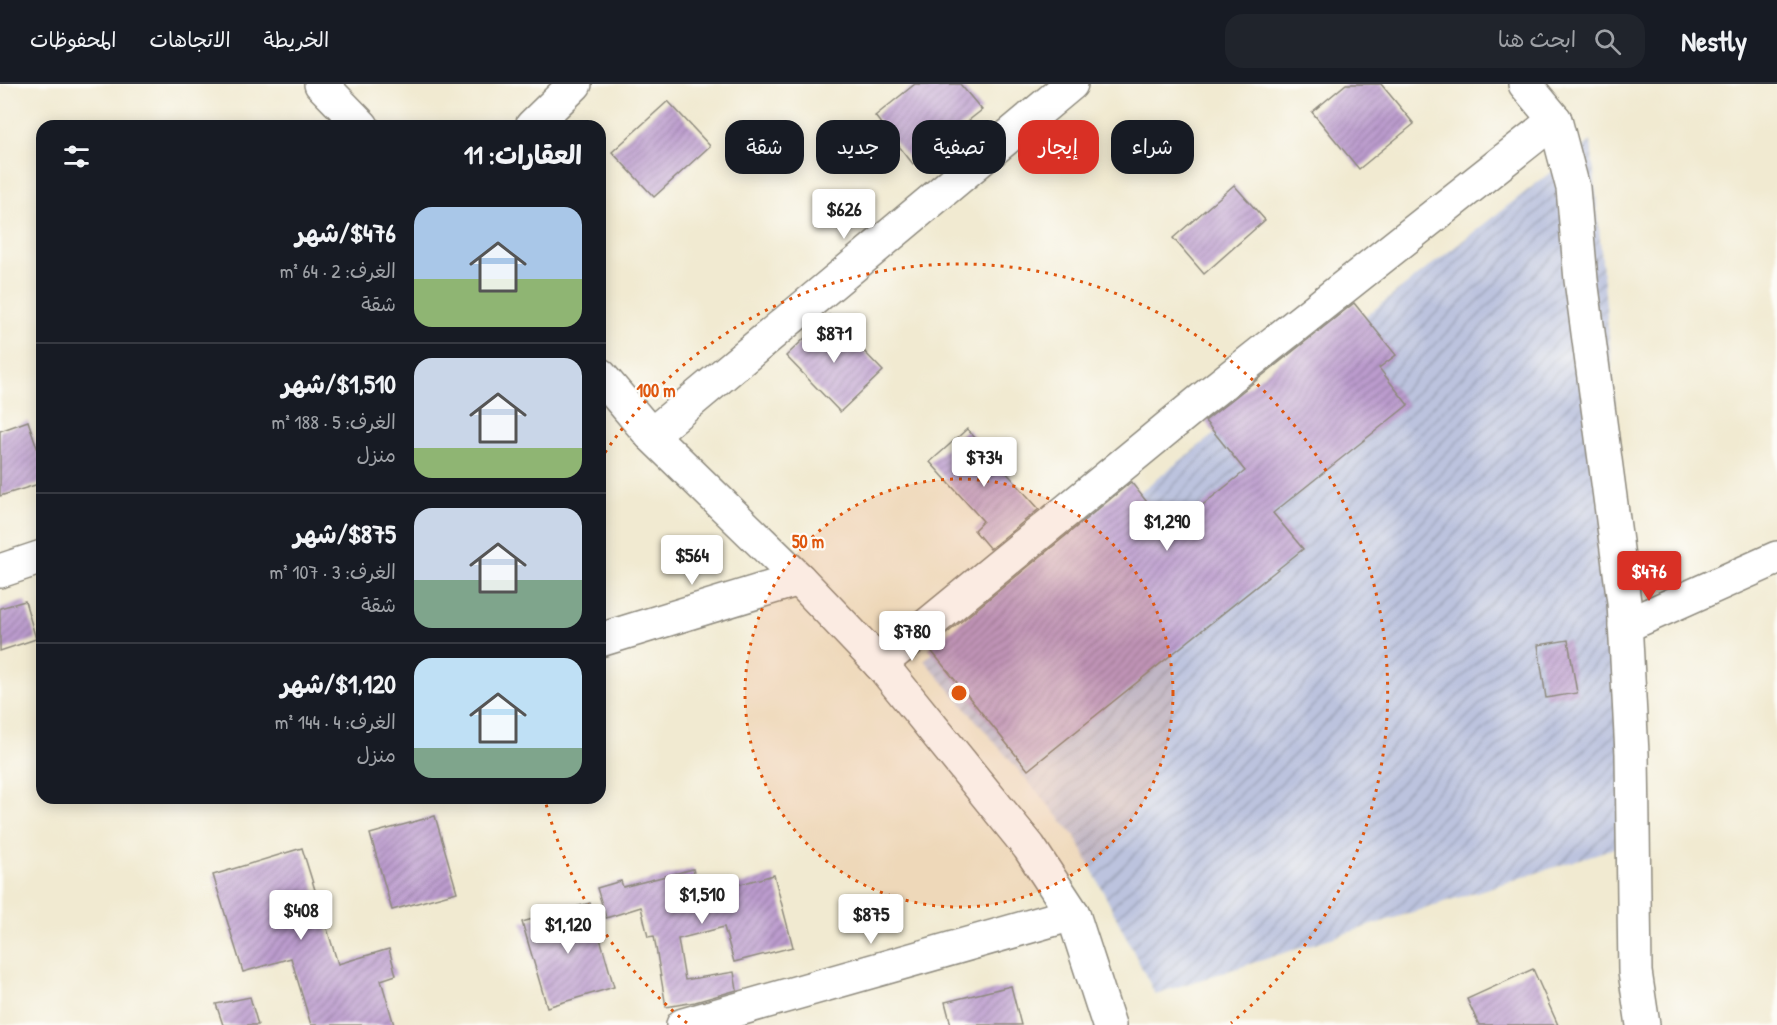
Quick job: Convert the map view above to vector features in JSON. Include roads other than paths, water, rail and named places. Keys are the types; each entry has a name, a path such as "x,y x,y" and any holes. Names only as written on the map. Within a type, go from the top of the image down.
{"street":[{"path":"321,84 356,120"},
{"path":"538,120 575,84"},
{"path":"651,435 1071,84"},
{"path":"1525,84 1555,120 1573,188 1581,280 1624,602 1632,754 1635,972 1643,1025"},
{"path":"880,664 1199,402 1555,120"},
{"path":"606,384 651,435 799,579 880,664 1029,847 1073,914 1109,1025"},
{"path":"1625,626 1777,558"},
{"path":"0,571 36,559"},
{"path":"606,638 799,579"},
{"path":"683,1025 1073,914"}]}
